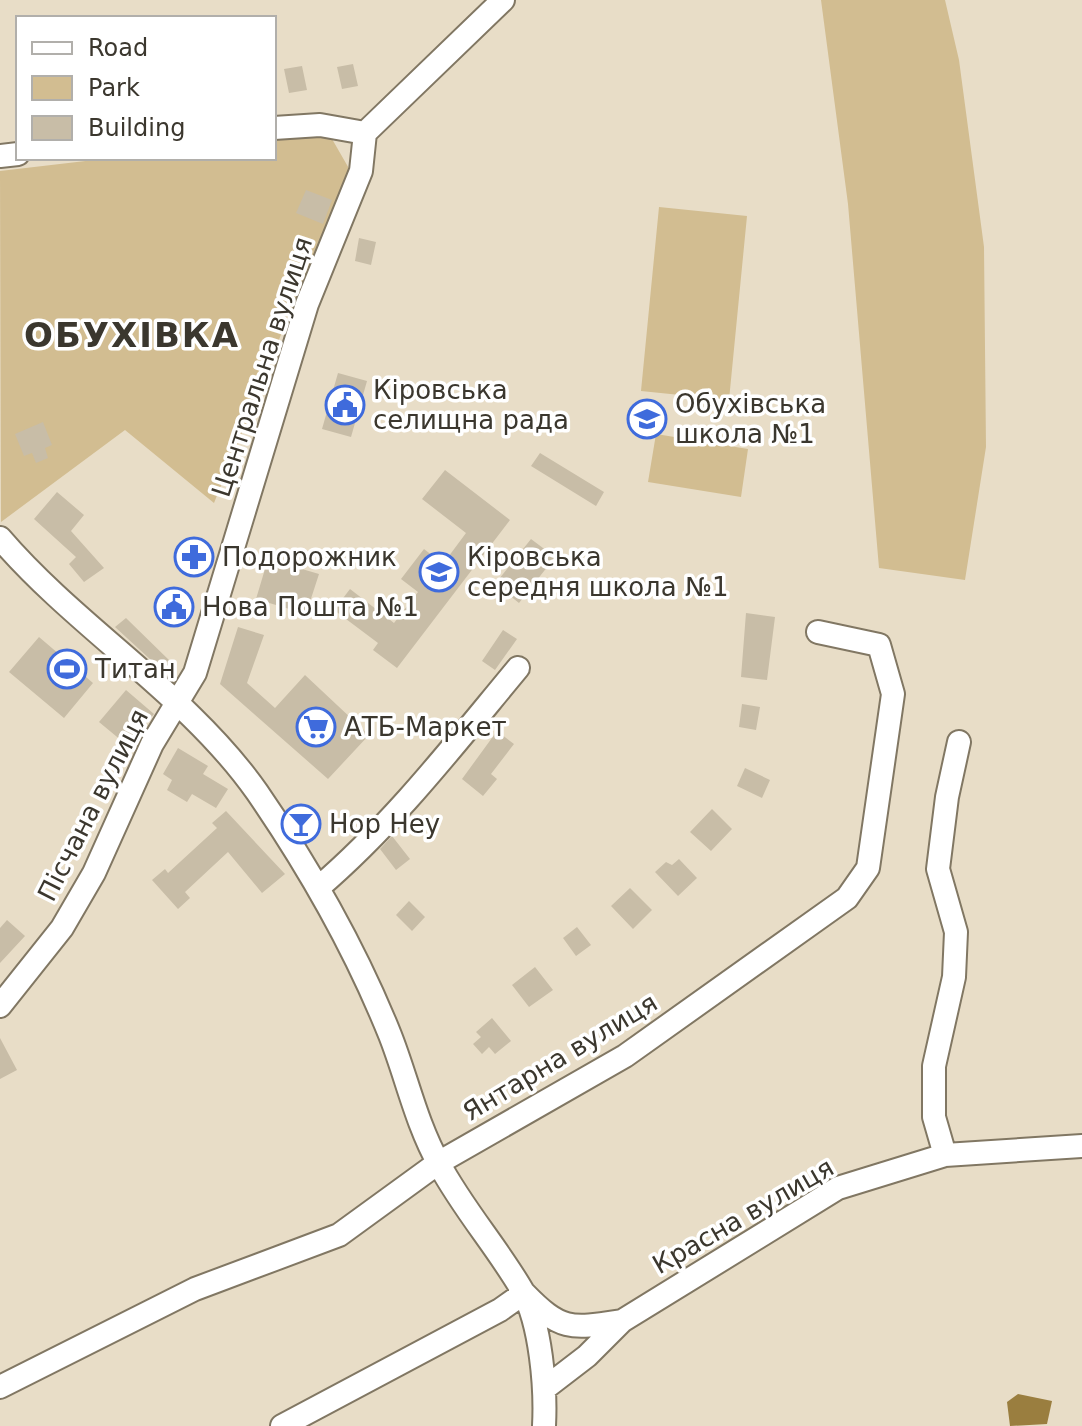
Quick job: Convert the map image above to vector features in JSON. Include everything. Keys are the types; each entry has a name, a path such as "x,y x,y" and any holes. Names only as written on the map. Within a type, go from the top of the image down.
{"street":[{"path":"276,128 320,125 365,133 503,0"},
{"name":"Центральна вулиця","path":"175,704 195,673 307,304 361,171 365,133"},
{"path":"0,538 92,631 199,724 239,770 351,943 438,1163 524,1293 548,1317 576,1328 622,1321"},
{"name":"Янтарна вулиця","path":"0,1387 195,1289 339,1235 438,1163 625,1056 847,898 868,868 893,694 879,645 818,632"},
{"path":"318,888 354,858 411,798 518,668"},
{"name":"Пісчана вулиця","path":"0,1006 31,972 82,895 152,744 175,704"},
{"path":"945,1155 934,1117 934,1066 954,977 956,932 938,869 947,797 959,742"},
{"name":"Красна вулиця","path":"544,1389 587,1356 622,1321 838,1188 945,1155 1082,1146"},
{"path":"524,1293 534,1325 544,1389 544,1426"},
{"path":"282,1426 500,1310 524,1293"}],"green space":[{"path":"821,0 945,0 959,60 984,247 986,447 965,580 879,568 848,204"},
{"path":"328,132 351,172 294,302 214,503 125,430 1,522 0,171 94,160 276,160 276,139"},
{"path":"659,207 747,216 729,400 641,391"},
{"path":"656,434 748,449 741,497 648,482"}],"shaded area":[{"path":"1018,1394 1052,1401 1047,1424 1010,1426 1007,1402"}],"building":[{"path":"353,64 358,86 342,89 337,67"},
{"path":"302,66 307,90 289,93 284,69"},
{"path":"306,190 332,200 323,224 296,213"},
{"path":"359,238 376,242 371,265 355,261"},
{"name":"Кіровська селищна рада","path":"338,373 367,381 351,437 322,429"},
{"path":"43,422 52,445 45,448 48,458 36,463 32,453 24,456 15,434"},
{"path":"540,453 604,492 596,506 531,466"},
{"name":"Кіровська середня школа №1","path":"445,470 510,520 397,668 373,650 378,643 334,610 350,589 394,623 418,592 401,579 424,549 443,564 466,533 422,499"},
{"path":"57,492 84,515 71,531 104,568 84,582 69,564 76,557 34,519"},
{"path":"531,539 555,557 519,603 495,584"},
{"path":"268,559 319,574 306,614 256,599"},
{"path":"746,613 775,617 767,680 741,677"},
{"path":"126,618 172,663 164,672 115,627"},
{"name":"АТБ-Маркет","path":"238,627 264,635 247,683 275,708 305,675 369,735 328,779 220,684"},
{"path":"503,630 517,639 495,670 482,661"},
{"path":"39,637 93,683 64,718 9,672"},
{"path":"126,690 154,714 128,746 99,722"},
{"path":"742,704 760,707 756,730 739,727"},
{"path":"497,731 514,744 491,774 497,779 483,796 462,779"},
{"path":"178,748 208,766 203,774 228,789 216,808 192,794 187,802 167,790 172,780 163,774"},
{"path":"745,768 770,780 762,798 737,786"},
{"path":"712,809 732,829 711,851 690,832"},
{"path":"226,811 285,874 262,893 228,852 185,892 190,898 178,909 152,880 165,869 168,873 217,828 212,823"},
{"path":"392,836 410,859 396,870 380,849"},
{"path":"679,859 697,878 678,896 655,872 666,862 672,865"},
{"path":"630,888 652,910 633,929 611,906"},
{"path":"409,901 425,917 412,931 396,915"},
{"path":"7,920 25,936 0,963 0,928"},
{"path":"577,927 591,945 576,956 563,938"},
{"path":"535,967 553,990 529,1007 512,985"},
{"path":"492,1018 511,1041 495,1054 489,1047 482,1054 473,1044 481,1037 476,1032"},
{"path":"0,1038 17,1070 0,1079"}],"place":[{"name":"Кіровська селищна рада","path":"345,405"},
{"name":"Обухівська школа №1","path":"647,419"},
{"name":"Подорожник","path":"194,557"},
{"name":"Кіровська середня школа №1","path":"439,572"},
{"name":"Нова Пошта №1","path":"174,607"},
{"name":"Титан","path":"67,669"},
{"name":"АТБ-Маркет","path":"316,727"},
{"name":"Hop Hey","path":"301,824"}],"district":[{"name":"ОБУХІВКА","path":"132,335"}]}
